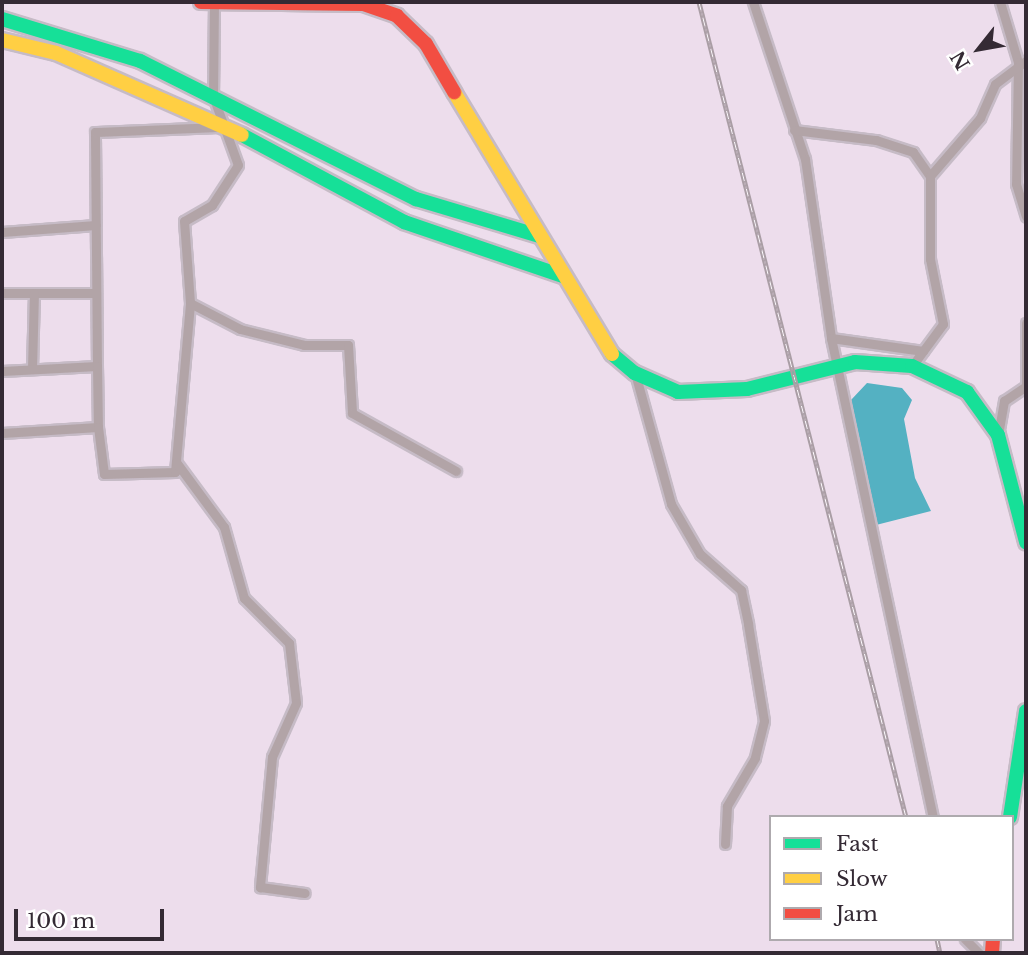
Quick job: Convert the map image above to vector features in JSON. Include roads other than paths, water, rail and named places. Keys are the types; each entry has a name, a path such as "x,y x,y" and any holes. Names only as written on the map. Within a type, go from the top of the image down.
{"main road":[{"path":"201,2 363,4 397,16 426,44 605,348 635,373 678,392 747,389 832,368 912,366 967,392 998,435 1026,542"},
{"path":"2,19 140,61 416,199 539,236"},
{"path":"2,40 56,53 224,127 404,222 563,276"},
{"path":"1010,815 1026,711"}],"street":[{"path":"214,2 214,99 238,165 212,205 184,221 190,303 175,472 104,474 98,427 95,132 224,127"},
{"path":"753,2 806,159 831,338 832,368 933,815"},
{"path":"1000,2 1022,61 1016,184 1026,216"},
{"path":"930,176 1022,61"},
{"path":"794,130 876,140 913,152 930,176 930,259 943,324 912,366"},
{"path":"2,232 96,225"},
{"path":"2,293 96,293"},
{"path":"32,369 34,293"},
{"path":"190,303 240,329 304,345 348,345 352,414 456,471"},
{"path":"998,435 1004,401 1026,387 1026,324"},
{"path":"831,338 923,351"},
{"path":"2,371 97,366"},
{"path":"635,373 671,504 700,554 741,590 764,721 755,758 727,806 725,844"},
{"path":"2,433 98,427"},
{"path":"176,462 224,527 244,598 289,643 296,703 272,757 260,887 305,893"}],"water":[{"path":"867,383 902,388 912,400 904,419 915,478 931,511 876,525 851,400"}],"railway":[{"path":"699,2 905,815"},
{"path":"937,941 940,953"}]}
